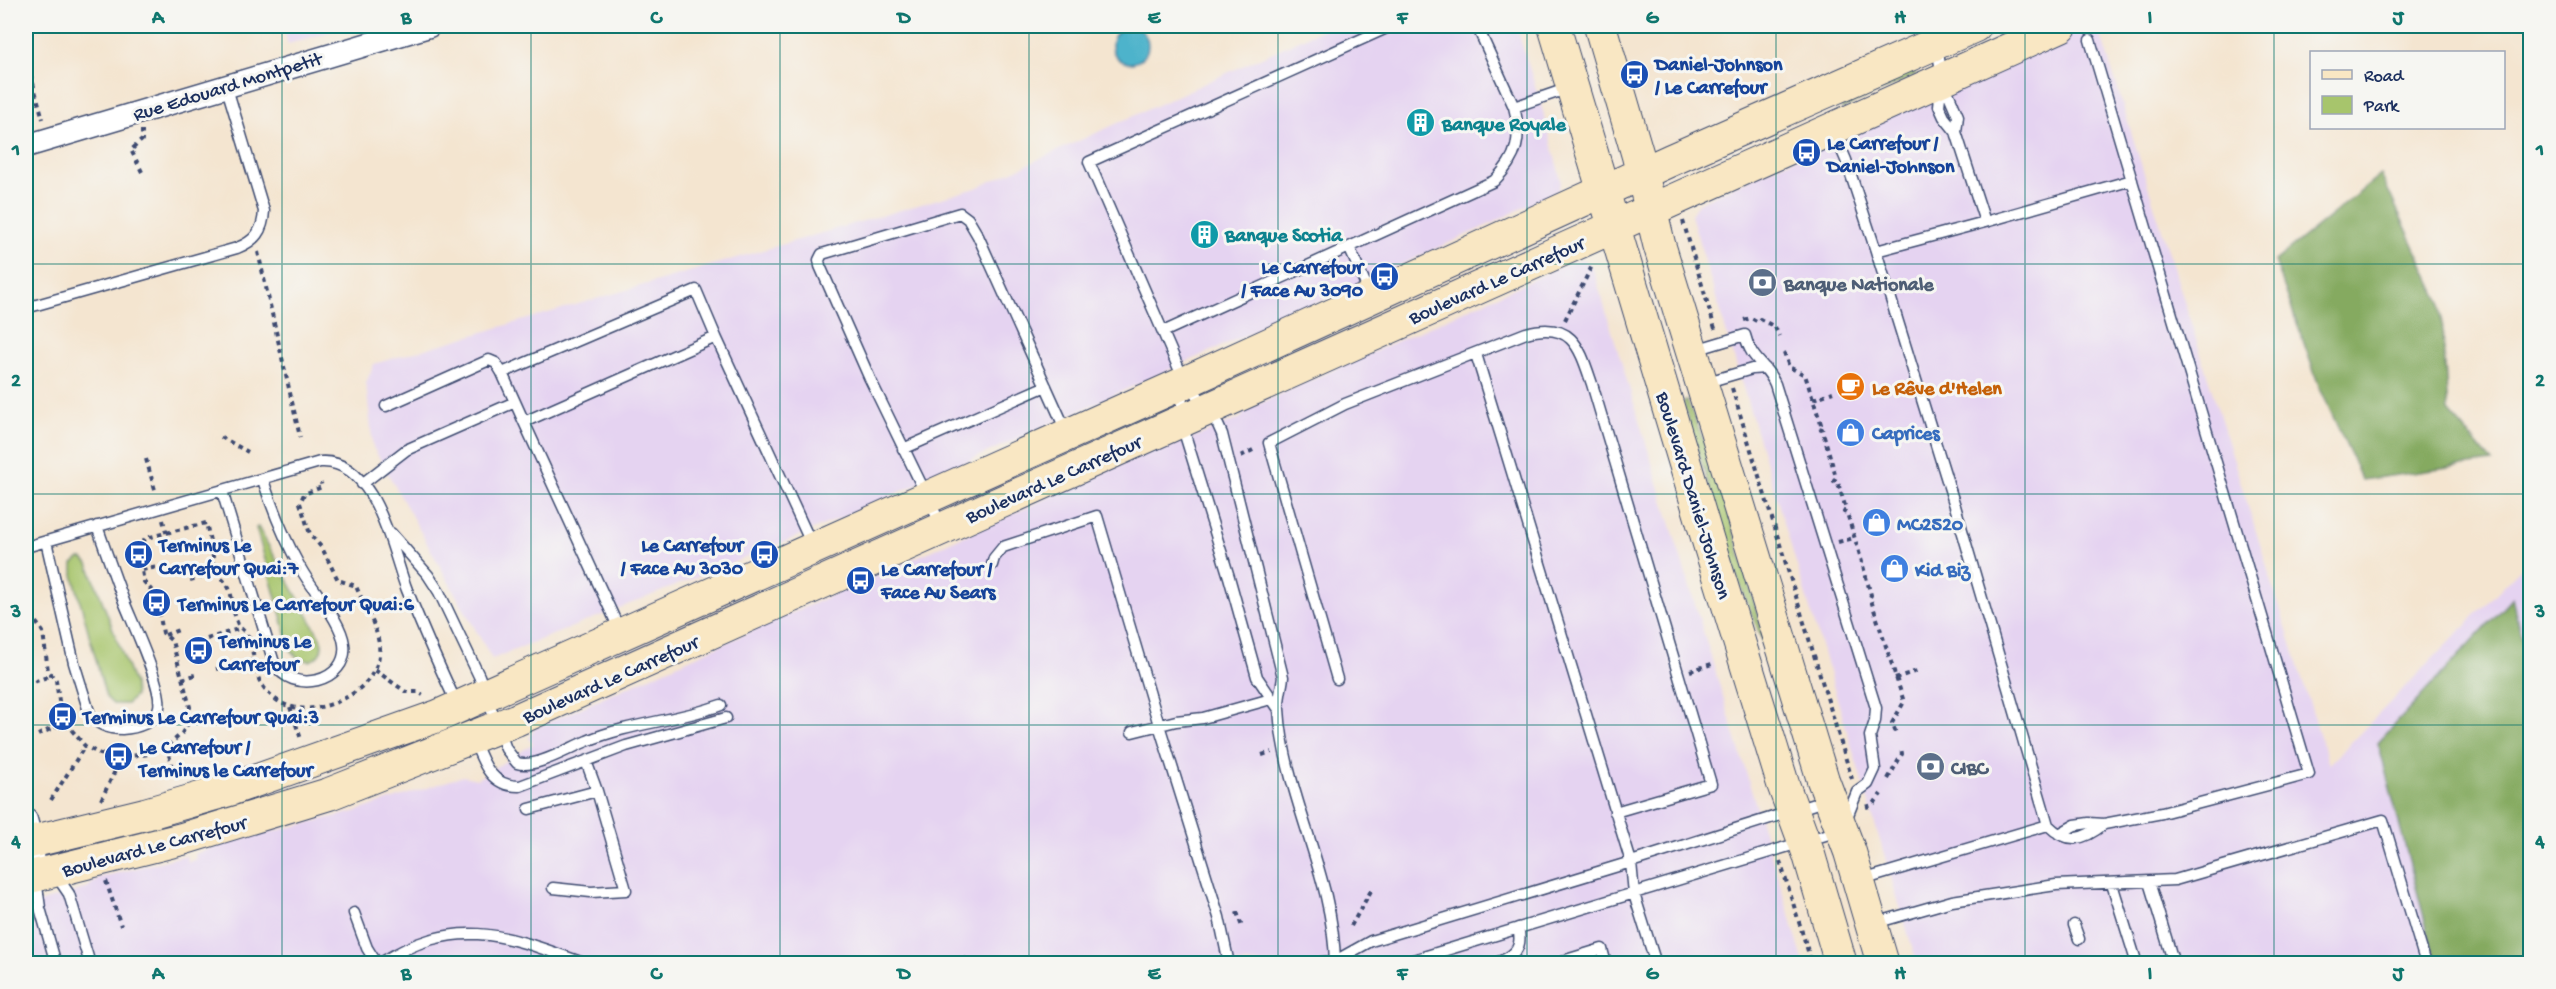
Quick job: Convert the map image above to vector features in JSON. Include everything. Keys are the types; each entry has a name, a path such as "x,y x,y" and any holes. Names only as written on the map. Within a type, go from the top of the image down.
{"street":[{"name":"Rue Edouard Montpetit","path":"26,146 429,26"},
{"name":"Boulevard Daniel-Johnson","path":"1554,26 1709,544 1841,963"},
{"name":"Boulevard Daniel-Johnson","path":"1600,26 1692,351 1883,963"},
{"name":"Boulevard Le Carrefour","path":"472,723 487,694 1068,434 1182,378 1371,297 1642,173 1975,26"},
{"name":"Boulevard Le Carrefour","path":"38,875 192,836 329,794 472,723 684,645 2061,26"},
{"name":"Boulevard Le Carrefour","path":"28,835 145,814 232,789 362,745 472,723"},
{"path":"28,835 38,875"}],"lane":[{"path":"1335,962 1330,917 1317,857 1289,769 1278,708 1283,677 1222,434 1196,415 1163,332 1089,162 1392,26"},
{"path":"1163,332 1494,181 1510,160 1516,147 1518,126 1514,107 1477,26"},
{"path":"1832,127 1846,160 1876,251 1958,517 2048,825 2059,834 2074,839 2090,836 2104,824 2162,813 2310,774 2090,40"},
{"path":"1936,43 1942,78 1939,106 1944,117 1956,132 1985,222"},
{"path":"26,308 237,248 255,239 262,227 264,211 226,85"},
{"path":"1514,107 1572,87"},
{"path":"1876,251 2132,180"},
{"path":"942,528 903,449 820,266 819,260 822,254 960,213 964,214 978,236 1068,434"},
{"path":"1349,247 1371,297"},
{"path":"502,373 696,290 813,548"},
{"path":"1337,680 1269,443 1345,404 1538,330 1558,332 1575,342 1580,349 1711,784 1616,812"},
{"path":"1400,963 1842,830 1857,792 1868,784 1875,769 1870,736 1876,708 1775,384 1765,368 1750,352 1745,335 1692,351"},
{"path":"525,422 716,337"},
{"path":"1476,354 1631,862 1634,894 1656,963"},
{"path":"386,406 489,360 496,363 516,402 621,635"},
{"path":"1702,384 1752,369 1765,368"},
{"path":"1182,378 1196,415 1186,438 1257,677 1278,708"},
{"path":"903,449 1046,386"},
{"path":"362,484 406,450 516,402"},
{"path":"26,547 327,462 344,468 362,484 376,504 388,531 407,589 472,723 483,764 499,782 513,787 529,784 626,746 726,718"},
{"path":"222,491 273,663 278,671 291,680 311,681 331,674 337,669 345,653 344,641 339,628 302,571 285,539 263,480"},
{"path":"992,565 994,558 1003,547 1097,516 1219,917 1229,963"},
{"path":"46,541 74,663 90,715 95,722 111,728 134,728 151,720 157,713 159,701 143,649 97,526"},
{"path":"388,531 428,575 439,592 487,694"},
{"path":"1132,732 1203,718 1271,699"},
{"path":"472,723 518,763 528,765 604,734 690,715 721,705"},
{"path":"553,888 603,892 626,890 586,761"},
{"path":"529,809 597,791"},
{"path":"1335,962 1371,941 1830,799"},
{"path":"1872,924 1952,901 2056,885 2149,882 2194,876 2383,820 2426,963"},
{"path":"1859,881 2048,825"},
{"path":"38,875 39,908 56,963"},
{"path":"38,875 69,894 90,963"},
{"path":"2149,882 2174,963"},
{"path":"2112,884 2138,963"},
{"path":"354,913 367,948 378,963 422,942 462,932 506,939 586,963"},
{"path":"2074,925 2079,939"},
{"path":"1493,963 1508,959 1515,954 1520,939 1518,928"},
{"path":"1564,963 1566,960 1602,950 1606,963"},
{"path":"1303,963 1347,963"}],"path":[{"path":"26,67 29,69 43,119"},
{"path":"141,130 142,140 131,150 142,172"},
{"path":"1683,221 1715,330"},
{"path":"255,239 300,437"},
{"path":"1558,332 1593,264"},
{"path":"1784,352 1789,366 1805,375 1821,424 1819,428 1822,429 1836,477 1834,481 1838,483 1846,508 1844,512 1847,513 1871,595 1869,597 1904,702 1892,723 1896,733"},
{"path":"1732,388 1850,772"},
{"path":"1813,399 1833,392"},
{"path":"220,437 248,452"},
{"path":"146,459 156,490"},
{"path":"26,579 29,585 33,618 43,632 48,671 56,680 60,708 66,722 85,746 100,754 128,757 150,754 166,746 182,733 190,707 172,641 165,635 156,595 144,582 138,555 141,542 146,538 206,523 218,573 230,588 237,624 247,635 254,669 267,690 275,699 290,706 308,708 354,695 375,670 380,647 356,586 338,580 322,549 310,534 300,503 304,494 322,487 321,483"},
{"path":"1842,497 1848,494"},
{"path":"163,519 167,534"},
{"path":"142,570 163,566"},
{"path":"190,580 218,573"},
{"path":"158,603 172,600"},
{"path":"207,639 241,628"},
{"path":"165,635 181,629"},
{"path":"216,669 252,660"},
{"path":"1679,675 1715,663"},
{"path":"375,670 406,692 418,692 427,697"},
{"path":"1895,678 1917,671"},
{"path":"26,685 52,675"},
{"path":"182,679 195,675"},
{"path":"290,706 291,721 301,739"},
{"path":"38,735 66,722"},
{"path":"51,800 85,746"},
{"path":"166,746 177,779"},
{"path":"170,757 177,755"},
{"path":"97,809 115,771 128,757"},
{"path":"1782,867 1812,963"},
{"path":"103,874 110,887 121,926"},
{"path":"1351,926 1372,889"},
{"path":"1237,912 1242,927"},
{"path":"964,957 966,963"}],"shaded area":[{"path":"283,26 350,26 288,44"},
{"path":"1330,26 1516,26 1543,111 1561,181 1558,190 1495,222 902,491 792,539 492,659 373,447 366,383 374,364 976,188"},
{"path":"2086,26 2098,26 2329,765 2530,559 2530,963 1917,963 1691,215 1698,203"},
{"path":"1583,260 1589,263 1594,272 1804,963 26,964 26,907 87,888 98,878 186,855 188,862 196,859 195,854 233,841 354,812 463,776 477,779 533,744 529,739 534,729 1155,450 1164,450 1241,418 1246,410 1567,264"}],"green space":[{"path":"1913,69 1916,75 1842,109 1841,107 1895,75"},
{"path":"2381,175 2441,303 2448,411 2492,462 2362,480 2319,386 2275,261"},
{"path":"1687,401 1716,470 1772,665 1737,577 1683,402"},
{"path":"258,527 321,639 320,653 310,661 299,659 291,651 256,528"},
{"path":"83,559 88,564 134,684 135,696 127,704 113,704 106,697 73,575 73,564"},
{"path":"2512,598 2530,674 2530,963 2436,963 2378,743"}],"water":[{"path":"1130,27 1143,32 1148,45 1143,58 1130,63 1117,58 1112,45 1117,32"}],"place":[{"name":"Daniel-Johnson / Le Carrefour","path":"1634,74"},
{"name":"Banque Royale","path":"1421,123"},
{"name":"Le Carrefour / Daniel-Johnson","path":"1806,153"},
{"name":"Banque Scotia","path":"1204,234"},
{"name":"Le Carrefour / Face Au 3090","path":"1384,277"},
{"name":"Banque Nationale","path":"1763,283"},
{"name":"Le Rêve d'Helen","path":"1851,387"},
{"name":"Caprices","path":"1851,432"},
{"name":"MC2520","path":"1876,523"},
{"name":"Terminus Le Carrefour Quai:7","path":"138,555"},
{"name":"Le Carrefour / Face Au 3030","path":"764,555"},
{"name":"Kid Biz","path":"1894,569"},
{"name":"Le Carrefour / Face Au Sears","path":"860,580"},
{"name":"Terminus Le Carrefour Quai:6","path":"157,603"},
{"name":"Terminus Le Carrefour","path":"198,651"},
{"name":"Terminus Le Carrefour Quai:3","path":"62,716"},
{"name":"Le Carrefour / Terminus le Carrefour","path":"118,757"},
{"name":"CIBC","path":"1930,767"}]}
